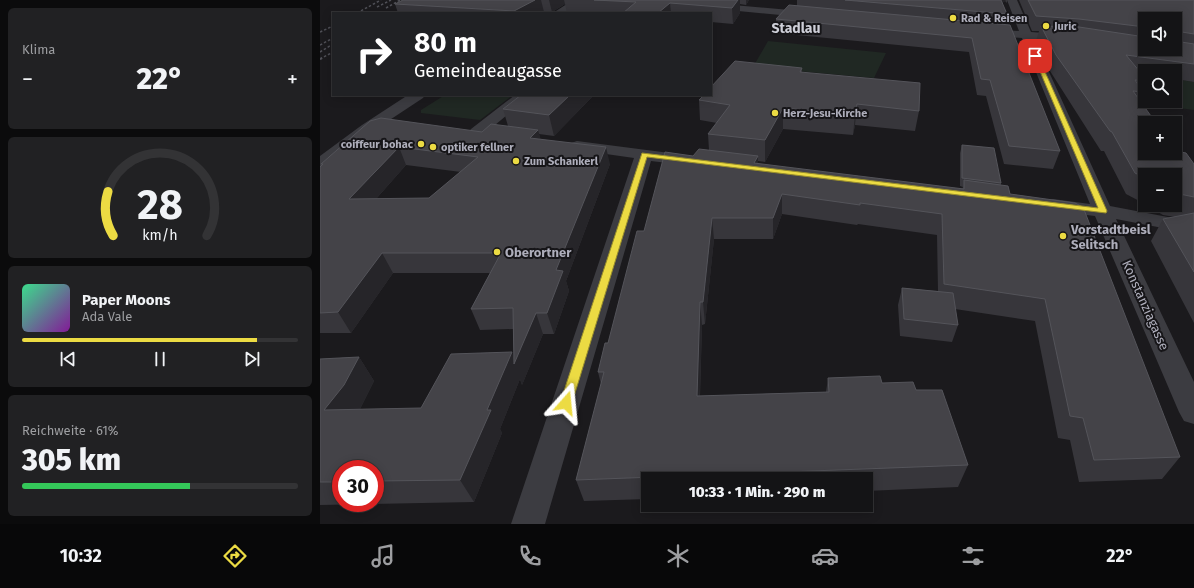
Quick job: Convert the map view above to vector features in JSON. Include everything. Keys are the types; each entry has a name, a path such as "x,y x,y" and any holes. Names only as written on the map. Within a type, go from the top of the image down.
{"street":[{"path":"560,12 580,0"},
{"name":"Konstanziagasse","path":"1012,0 1103,211 1194,412"},
{"path":"702,5 820,16"},
{"path":"978,31 1082,39"},
{"path":"320,165 340,147 377,120 416,96"},
{"path":"500,136 470,132 523,96"},
{"path":"377,120 403,123"},
{"path":"561,143 707,162"},
{"path":"528,524 644,154"},
{"path":"1036,203 1103,211 1194,228"}],"shaded area":[{"path":"768,41 886,53 874,78 753,67"},
{"path":"1097,68 1138,74 1138,103 1134,102"},
{"path":"1182,80 1194,82 1194,110 1179,108 1182,108"},
{"path":"443,96 512,96 480,120 421,113 421,110"}],"building":[{"path":"403,0 535,0 514,11 395,4"},
{"path":"594,0 738,0 732,8 670,3 659,12 624,12 636,2"},
{"path":"845,0 1001,0 1007,14"},
{"path":"1028,0 1194,0 1194,34 1182,32 1182,12 1138,12 1138,26 1079,19 1036,16"},
{"path":"789,5 1010,25 1060,151 1009,146 990,80 981,79 972,38 776,19"},
{"path":"1041,26 1079,27 1138,36 1138,56 1182,56 1182,42 1194,44 1194,64 1126,55 1138,70 1138,80 1135,80 1138,84 1138,92 1133,91 1138,98 1138,108 1145,108 1151,116 1138,116 1138,160 1182,160 1182,152 1186,153 1194,164 1194,197 1182,194 1182,168 1138,168 1138,174 1135,173 1112,132 1056,55"},
{"path":"735,61 802,68 800,72 920,83 919,111 857,104 855,115 783,108 765,140 708,134 730,105 699,100 703,96 712,96 712,86"},
{"path":"520,96 569,96 549,115 503,109"},
{"path":"381,118 482,132 491,124 538,130 530,138 606,147 556,270 563,271 547,313 536,313 514,364 513,308 471,309 501,253 382,253 338,312 320,313 320,167 323,164 321,164 370,121","holes":["399,147 478,157 429,198 349,199"]},
{"path":"962,145 994,148 1001,183 962,178"},
{"path":"699,149 758,156 754,163 964,189 964,180 1008,186 1010,194 1075,203 1083,207 1180,457 1094,460 1083,418 1070,416 1045,299 944,284 942,214 860,203 860,205 782,194 773,218 712,218 703,302 700,302 697,396 829,392 828,378 880,376 882,383 913,382 916,390 942,390 968,465 785,472 641,472 641,478 576,480 604,372 598,372 605,343 608,343 637,231 644,231 665,152 693,156"},
{"path":"1194,213 1194,272 1163,219"},
{"path":"902,288 953,293 958,325 904,319"},
{"path":"512,352 487,410 491,410 460,480 384,481 384,460 332,460 332,482 320,482 320,359 359,357 344,385 324,410 421,408 451,354"}],"railway":[{"path":"359,12 381,0"},
{"path":"377,7 391,0"},
{"path":"386,8 400,0"},
{"path":"320,32 332,26"},
{"path":"320,45 332,39"},
{"path":"320,52 332,45"},
{"path":"320,59 332,53"}],"place":[{"name":"Rad & Reisen","path":"953,18"},
{"name":"Juric","path":"1046,26"},
{"name":"Herz-Jesu-Kirche","path":"775,113"},
{"name":"coiffeur bohac","path":"421,144"},
{"name":"optiker fellner","path":"433,147"},
{"name":"Zum Schankerl","path":"516,161"},
{"name":"Vorstadtbeisl Selitsch","path":"1063,236"},
{"name":"Oberortner","path":"497,252"}],"district":[{"name":"Stadlau","path":"796,28"}],"route":[{"path":"566,403 644,154 1103,211 1035,56"}]}
